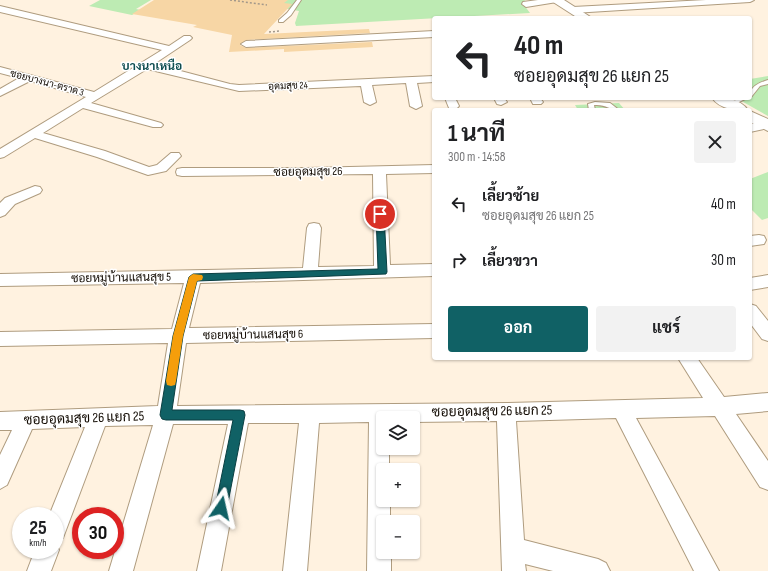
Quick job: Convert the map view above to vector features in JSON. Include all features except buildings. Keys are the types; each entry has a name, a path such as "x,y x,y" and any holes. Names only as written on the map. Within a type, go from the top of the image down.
{"main road":[{"path":"556,0 583,16"},
{"path":"752,117 767,125"}],"street":[{"path":"526,4 556,0"},
{"path":"573,10 750,0"},
{"path":"0,9 170,49"},
{"path":"398,46 393,32 432,30"},
{"path":"246,44 280,48 395,36 432,34"},
{"path":"0,154 35,134 187,38"},
{"name":"อุดมสุข 24","path":"145,65 234,88 432,79"},
{"name":"ซอยบางนา-ตราด 3","path":"0,70 95,96"},
{"path":"0,93 28,78"},
{"path":"411,80 416,106"},
{"path":"366,82 370,102"},
{"path":"82,104 157,125"},
{"path":"752,128 767,125"},
{"path":"35,134 101,154 148,171 161,168 175,156"},
{"path":"379,170 382,272"},
{"name":"ซอยอุดมสุข 26","path":"182,172 432,171"},
{"path":"0,212 10,201 35,190"},
{"path":"310,273 314,228"},
{"name":"ซอยหมู่บ้านแสนสุข 5","path":"0,280 193,277 432,270"},
{"path":"121,571 166,415 178,336 193,277"},
{"path":"752,284 768,281"},
{"path":"752,313 767,331"},
{"name":"ซอยหมู่บ้านแสนสุข 6","path":"0,339 432,331"},
{"path":"688,360 718,407 768,480"},
{"name":"ซอยอุดมสุข 26 แยก 25","path":"420,413 718,407 768,402"},
{"path":"621,409 707,571"},
{"path":"506,412 513,560 598,571"},
{"name":"ซอยอุดมสุข 26 แยก 25","path":"0,421 166,415 376,413"},
{"path":"295,571 310,414"},
{"path":"209,571 240,415"},
{"path":"64,507 99,417"},
{"path":"0,478 26,421"},
{"path":"379,455 379,571"},
{"path":"39,571 44,559"}],"lane":[{"path":"281,21 290,14 299,0"},
{"path":"752,92 758,85 768,82"},
{"path":"592,108 591,104 605,103 614,108"}],"path":[{"path":"230,0 267,4"},
{"path":"260,4 265,0"}],"green space":[{"path":"100,0 151,0 136,9 141,10 132,15 89,6"},
{"path":"176,0 524,0 530,4 524,5 530,13 476,16 432,16 432,18 296,26 295,23 299,11 265,5"},
{"path":"768,76 768,116 740,100 752,100 752,79"},
{"path":"619,103 623,108 577,108 575,105"},
{"path":"768,172 768,218 762,220 752,210 752,178"}],"slow traffic":[{"path":"171,381 178,336 193,277 198,277"}],"district":[{"name":"บางนาเหนือ","path":"152,66"}],"route":[{"path":"221,508 240,415 166,415 178,336 193,277 382,272 380,214"}]}
